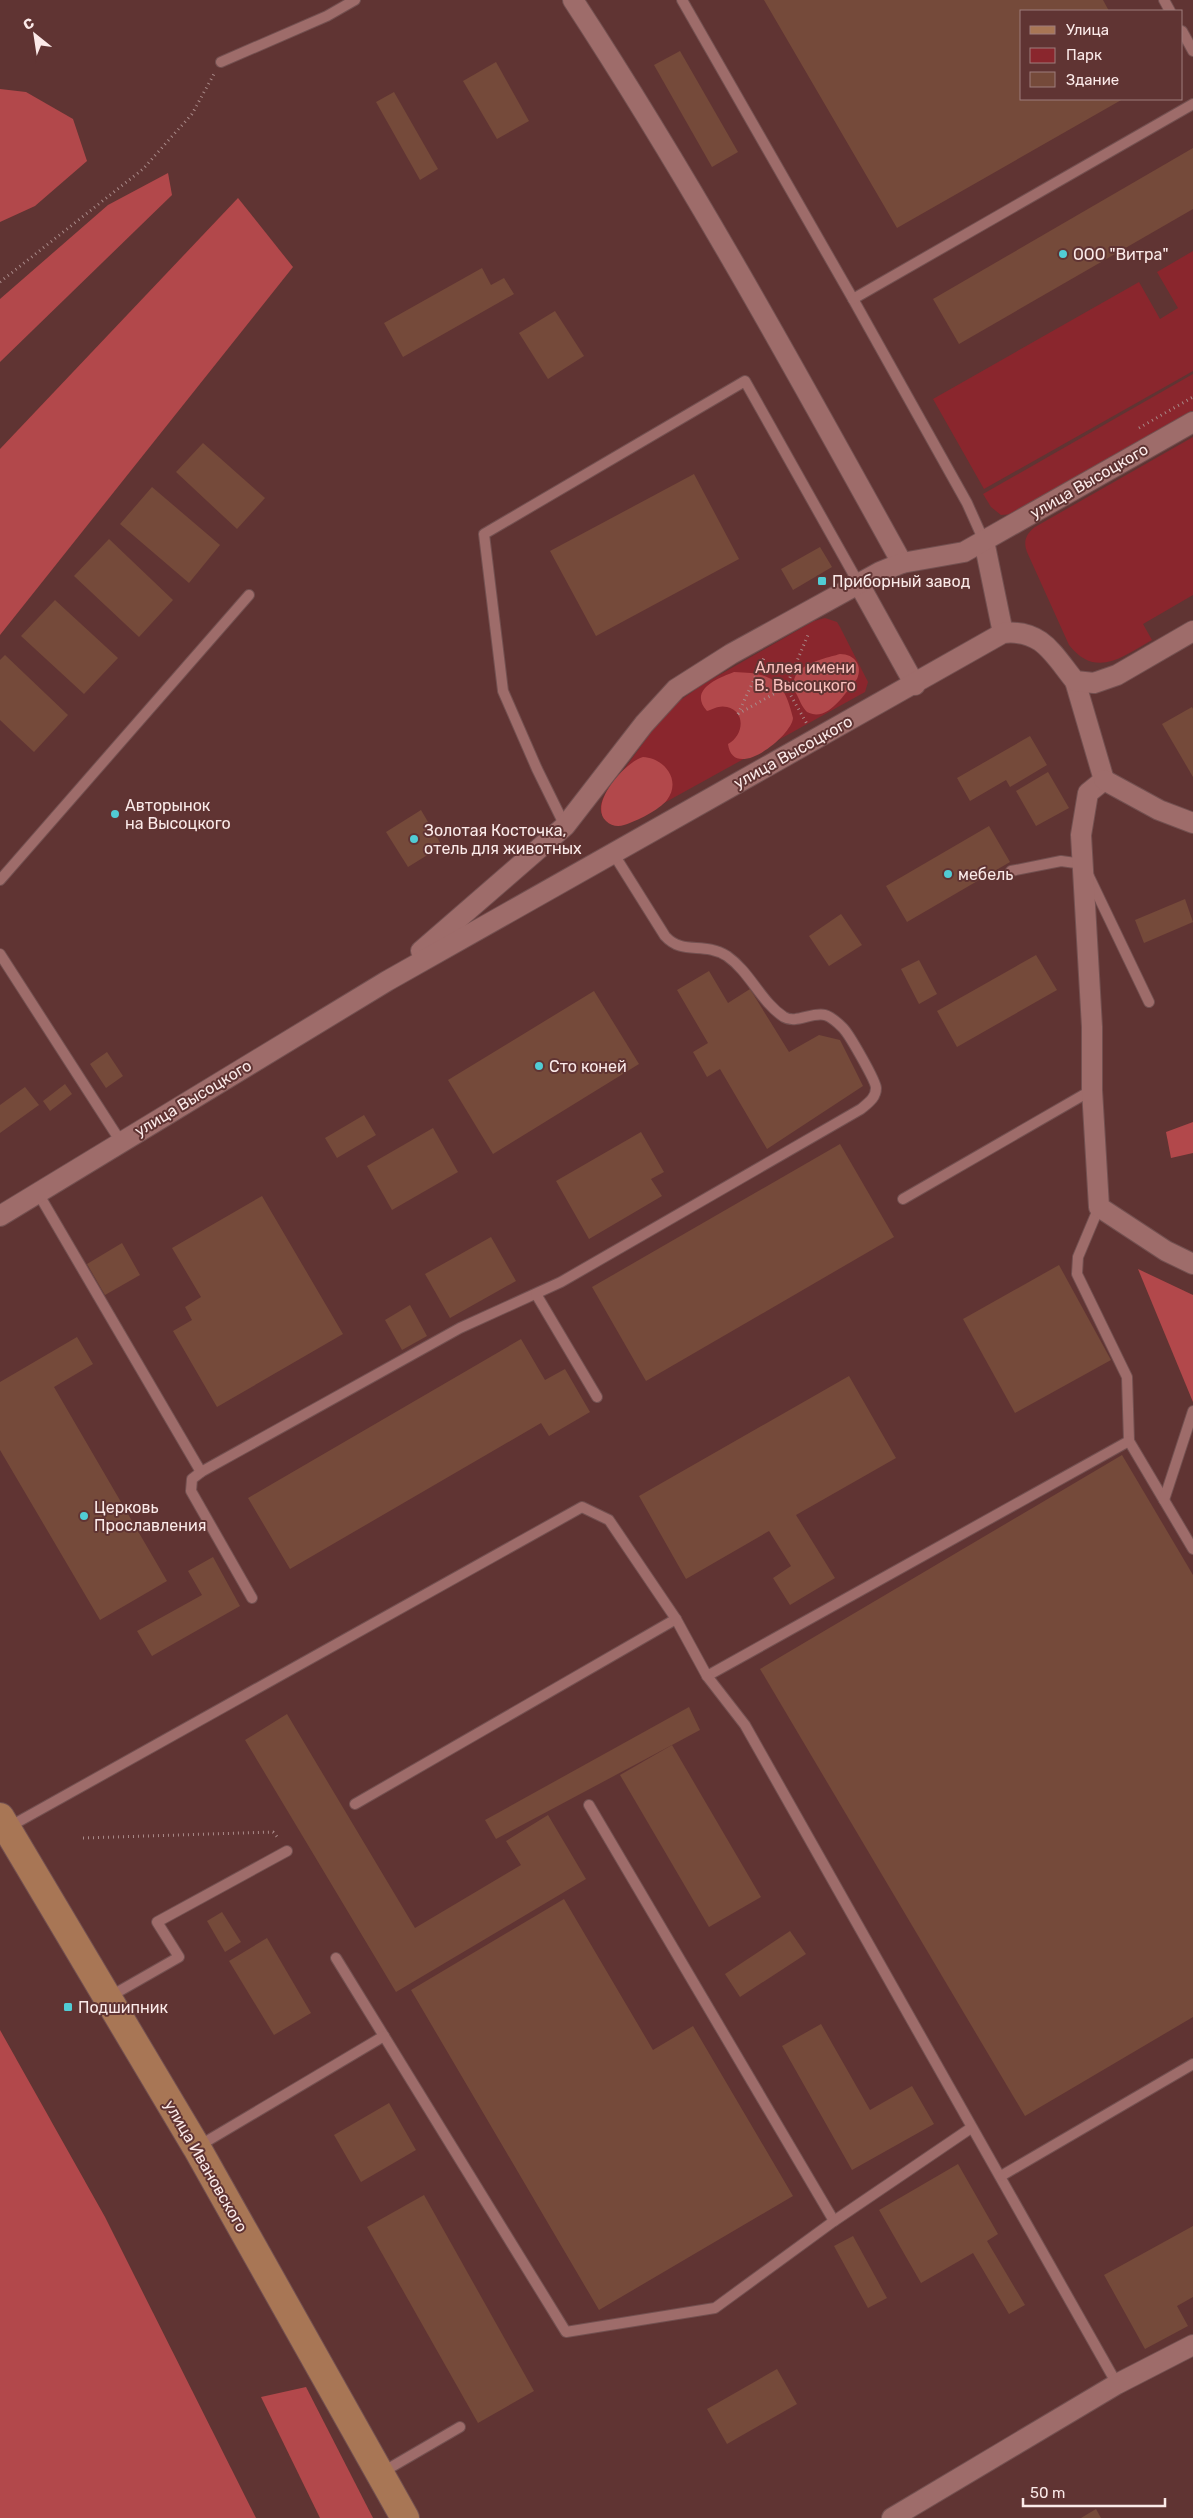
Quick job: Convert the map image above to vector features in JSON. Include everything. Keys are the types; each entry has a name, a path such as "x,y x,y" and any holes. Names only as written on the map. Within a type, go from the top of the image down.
{"main road":[{"name":"улица Ивановского","path":"3,1823 196,2148 405,2518"}],"street":[{"path":"573,0 634,94 788,356 902,564"},
{"name":"улица Высоцкого","path":"388,981 565,826 625,747 676,689 731,654 859,584 902,564 964,552 1193,422"},
{"path":"984,541 1003,633 1021,631 1039,639 1075,681 1104,780 1159,810 1193,824"},
{"path":"859,584 915,685"},
{"path":"1075,681 1094,683 1116,675 1193,631"},
{"name":"улица Высоцкого","path":"0,1216 388,981 613,852 915,685 1003,633"},
{"path":"1104,780 1088,793 1081,834 1092,1027 1092,1090 1098,1207 1166,1251 1193,1264"},
{"path":"892,2518 1117,2384 1193,2345"}],"lane":[{"path":"221,62 327,16 355,0"},
{"path":"682,0 967,503 984,541"},
{"path":"1183,33 1193,50"},
{"path":"853,299 1193,104"},
{"path":"565,826 503,692 484,534 745,381 859,584"},
{"path":"0,880 249,595"},
{"path":"252,1598 191,1490 192,1479 201,1472 460,1328 570,1277 861,1109 872,1100 876,1088 844,1029 834,1020 824,1015 812,1014 797,1019 786,1019 777,1012 754,983 727,956 699,946 683,948 674,946 665,936 613,852"},
{"path":"1011,871 1062,861 1083,864 1149,1002"},
{"path":"0,954 122,1142"},
{"path":"903,1199 1092,1090"},
{"path":"38,1193 201,1472"},
{"path":"1098,1207 1078,1257 1077,1274 1096,1309 1127,1377 1129,1442 1193,1549"},
{"path":"536,1294 597,1397"},
{"path":"1164,1500 1193,1411"},
{"path":"707,1676 1129,1442"},
{"path":"3,1823 582,1507 609,1520 676,1619 707,1676 745,1725 1117,2384"},
{"path":"355,1804 676,1619"},
{"path":"589,1805 834,2221"},
{"path":"106,1999 179,1957 157,1922 287,1851"},
{"path":"336,1958 566,2332 715,2308 834,2221 971,2128"},
{"path":"196,2148 384,2036"},
{"path":"1001,2176 1193,2064"},
{"path":"380,2474 460,2427"}],"path":[{"path":"0,282 143,169 192,114 221,62"},
{"path":"778,628 738,714 786,687 822,604"},
{"path":"786,687 816,740"},
{"path":"83,1838 273,1832 287,1851"}],"green space":[{"path":"0,89 26,92 73,119 87,161 35,206 0,222"},
{"path":"168,173 172,195 0,362 0,299 108,205"},
{"path":"238,198 293,267 0,635 0,449"},
{"path":"1193,251 1193,371 984,489 933,399 1139,282 1160,319 1178,308 1157,272"},
{"path":"1193,374 1193,411 1014,514 1001,515 991,507 983,494"},
{"path":"1193,437 1193,595 1143,624 1152,640 1130,653 1109,662 1089,661 1079,655 1069,645 1027,552 1025,541 1027,535 1035,527"},
{"name":"Аллея имени В. Высоцкого","path":"825,618 837,622 840,627 868,682 865,692 626,824 614,824 604,819 601,803 604,797 652,731 678,702 702,685 814,621"},
{"path":"840,654 854,658 859,670 857,679 841,699 829,710 822,714 807,712 797,695 794,685 795,678 805,666"},
{"path":"734,672 758,674 774,681 785,695 793,718 783,735 762,752 750,758 740,759 732,755 728,744 737,736 740,730 741,724 738,714 727,707 707,711 702,704 701,697 707,686 713,681"},
{"path":"643,757 658,761 669,771 673,785 671,792 663,804 641,818 622,826 610,824 602,814 605,795 627,767"},
{"path":"1193,1122 1193,1153 1171,1158 1166,1132"},
{"path":"1138,1269 1193,1295 1193,1402"},
{"path":"0,2030 105,2217 256,2518 0,2518"},
{"path":"306,2387 373,2518 320,2518 261,2397"}],"building":[{"path":"764,0 1103,0 1108,10 1020,10 1020,100 1121,100 897,228"},
{"path":"680,51 738,152 712,167 654,65"},
{"path":"496,62 529,121 497,139 463,81"},
{"path":"394,92 438,169 420,180 376,102"},
{"name":"ООО \"Витра\"","path":"1193,148 1193,209 959,344 933,299"},
{"path":"482,268 491,285 504,278 514,294 403,357 384,323"},
{"path":"555,311 584,356 548,379 519,333"},
{"path":"203,443 265,498 237,529 176,472"},
{"path":"694,474 739,559 596,636 550,551"},
{"path":"152,487 220,545 189,583 120,524"},
{"path":"109,539 173,600 139,637 74,576"},
{"path":"820,547 832,567 793,590 781,569"},
{"path":"55,600 118,658 84,694 21,636"},
{"path":"5,655 68,715 34,752 0,720 0,660"},
{"path":"1192,707 1193,709 1193,777 1162,724"},
{"path":"1030,736 1047,765 1010,787 1006,780 970,801 957,778"},
{"path":"1048,772 1069,808 1036,826 1016,791"},
{"name":"Золотая Косточка, отель для животных","path":"421,810 442,846 408,867 386,832"},
{"name":"мебель","path":"989,826 1010,862 907,922 886,886"},
{"path":"1185,899 1193,922 1144,943 1135,920"},
{"path":"841,914 862,945 829,966 809,936"},
{"path":"1036,955 1057,990 957,1047 937,1011"},
{"path":"919,960 937,994 919,1004 901,969"},
{"path":"709,971 728,1003 750,989 789,1052 819,1035 840,1040 863,1086 767,1149 720,1069 707,1077 693,1052 708,1043 677,990"},
{"path":"594,991 639,1064 493,1154 448,1080"},
{"path":"107,1052 123,1076 106,1088 90,1064"},
{"path":"65,1084 72,1094 50,1111 43,1101"},
{"path":"25,1087 39,1105 0,1133 0,1105"},
{"path":"364,1115 376,1135 337,1158 325,1138"},
{"path":"433,1128 458,1172 392,1210 367,1166"},
{"path":"641,1132 664,1172 651,1179 662,1196 589,1239 556,1181"},
{"path":"840,1144 894,1237 646,1381 592,1287"},
{"path":"262,1196 343,1334 217,1407 173,1331 192,1320 185,1307 201,1297 172,1248"},
{"path":"491,1237 516,1281 450,1318 425,1274"},
{"path":"122,1243 140,1275 105,1295 87,1264"},
{"path":"1059,1265 1111,1360 1015,1413 963,1319"},
{"path":"410,1305 427,1336 402,1350 385,1320"},
{"name":"Церковь Прославления","path":"77,1337 93,1364 54,1387 167,1581 100,1620 0,1450 0,1382"},
{"path":"521,1339 545,1380 565,1369 590,1412 549,1436 541,1423 290,1569 248,1498"},
{"path":"849,1376 896,1458 796,1515 835,1578 790,1605 773,1578 791,1566 769,1531 686,1579 639,1496"},
{"path":"1122,1455 1193,1575 1193,2017 1025,2116 760,1669"},
{"path":"213,1557 240,1606 152,1656 137,1631 202,1595 188,1571"},
{"path":"689,1707 700,1730 496,1839 485,1820"},
{"path":"287,1714 415,1928 521,1865 506,1841 548,1815 586,1879 396,1992 245,1740"},
{"path":"672,1745 761,1897 709,1927 620,1775"},
{"path":"564,1899 653,2050 693,2026 793,2196 599,2310 411,1990"},
{"path":"222,1912 241,1942 225,1952 207,1921"},
{"path":"790,1931 806,1954 740,1997 725,1974"},
{"path":"267,1938 311,2013 274,2035 229,1961"},
{"path":"821,2024 870,2110 912,2086 934,2124 852,2170 782,2046"},
{"path":"389,2103 416,2150 361,2182 334,2135"},
{"path":"958,2164 998,2234 987,2241 1025,2305 1009,2314 973,2253 921,2283 879,2210"},
{"path":"424,2195 534,2391 478,2423 367,2227"},
{"path":"1193,2226 1193,2297 1177,2306 1188,2326 1145,2349 1104,2275"},
{"path":"853,2236 887,2298 868,2308 834,2246"},
{"path":"777,2369 797,2404 727,2444 707,2409"},
{"path":"1096,2509 1101,2518 1081,2518"}],"place":[{"name":"ООО \"Витра\"","path":"1063,254"},
{"name":"Приборный завод","path":"822,581"},
{"name":"Авторынок на Высоцкого","path":"115,814"},
{"name":"Золотая Косточка, отель для животных","path":"414,839"},
{"name":"мебель","path":"948,874"},
{"name":"Сто коней","path":"539,1066"},
{"name":"Церковь Прославления","path":"84,1516"},
{"name":"Подшипник","path":"68,2007"}]}
